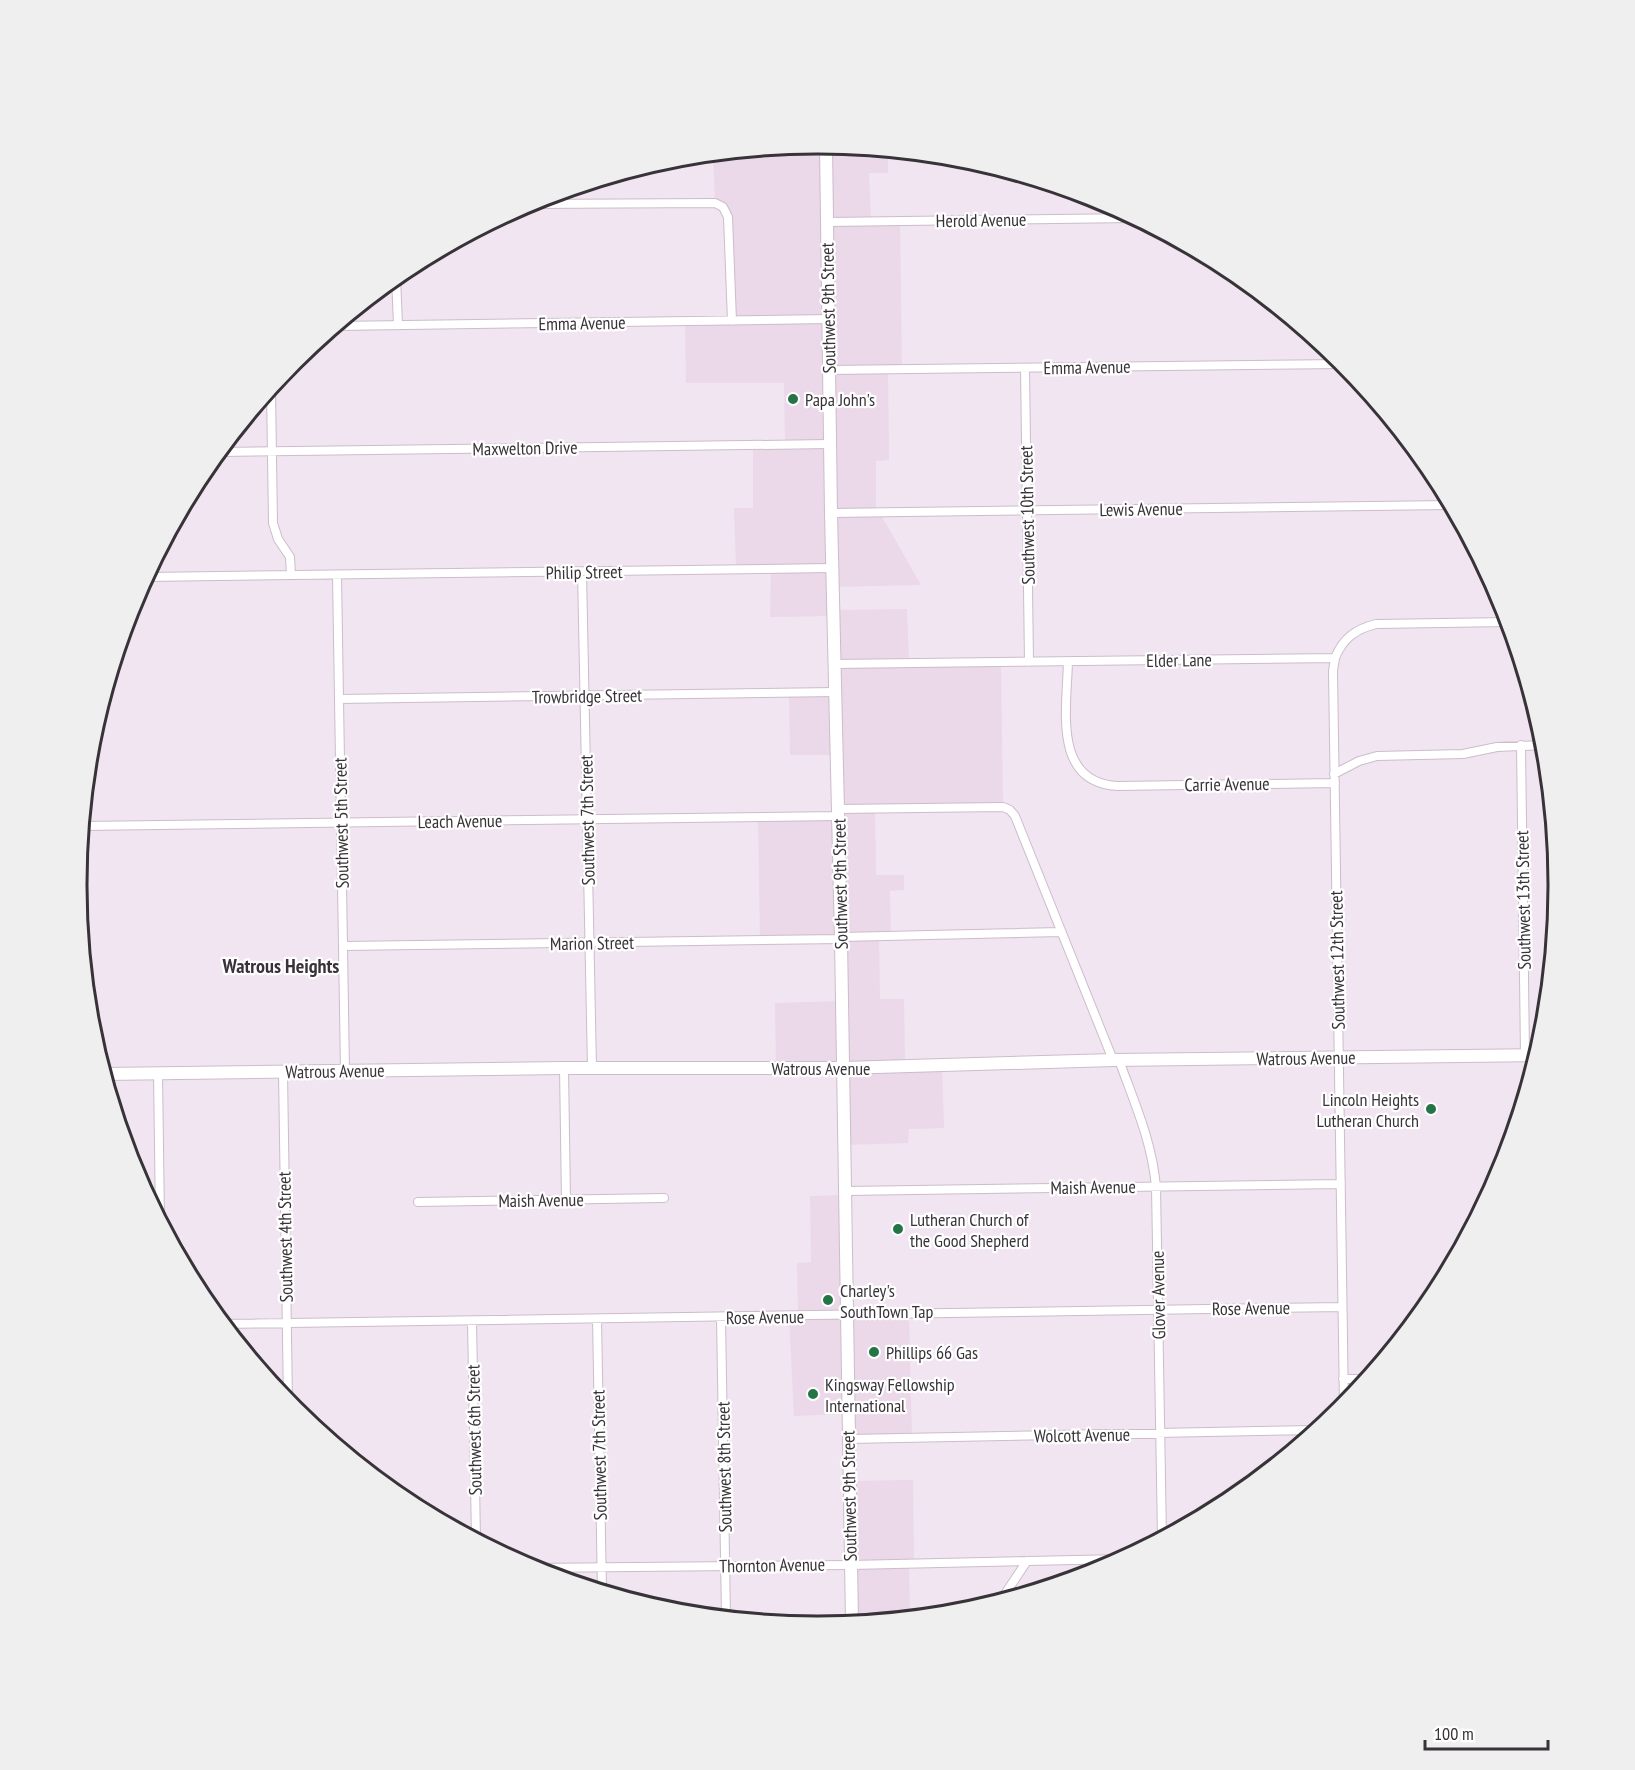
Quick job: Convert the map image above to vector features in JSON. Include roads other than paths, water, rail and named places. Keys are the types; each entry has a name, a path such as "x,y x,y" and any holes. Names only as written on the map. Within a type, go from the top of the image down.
{"main road":[{"name":"Southwest 9th Street","path":"826,154 852,1615"},
{"name":"Watrous Avenue","path":"112,1074 564,1068 843,1068 1116,1060 1528,1055"}],"street":[{"path":"554,204 715,203 723,207 728,217 732,321"},
{"name":"Herold Avenue","path":"828,222 1115,218"},
{"path":"396,289 398,325"},
{"name":"Emma Avenue","path":"348,326 829,319"},
{"name":"Emma Avenue","path":"829,370 1330,364"},
{"name":"Southwest 10th Street","path":"1025,368 1029,662"},
{"path":"155,577 291,575 290,557 278,539 273,523 271,400"},
{"name":"Maxwelton Drive","path":"229,452 830,444"},
{"name":"Lewis Avenue","path":"831,513 1441,505"},
{"name":"Philip Street","path":"291,575 832,568"},
{"name":"Southwest 7th Street","path":"582,572 592,1068"},
{"name":"Southwest 5th Street","path":"337,575 345,1071"},
{"path":"1335,658 1349,635 1362,627 1376,624 1498,622"},
{"name":"Elder Lane","path":"834,664 1335,658"},
{"name":"Southwest 12th Street","path":"1335,658 1333,671 1343,1392"},
{"name":"Carrie Avenue","path":"1068,661 1067,728 1074,760 1081,772 1092,781 1105,785 1335,779 1359,761 1377,756 1463,754 1497,747 1535,745"},
{"name":"Trowbridge Street","path":"339,699 835,692"},
{"name":"Southwest 13th Street","path":"1521,746 1531,1042"},
{"name":"Leach Avenue","path":"90,826 587,819 1003,807"},
{"name":"Glover Avenue","path":"1003,807 1015,816 1148,1137 1154,1164 1162,1529"},
{"name":"Marion Street","path":"343,946 1062,932"},
{"path":"564,1068 566,1200"},
{"name":"Southwest 4th Street","path":"283,1071 288,1388"},
{"path":"158,1073 160,1203"},
{"name":"Maish Avenue","path":"845,1191 1341,1184"},
{"name":"Maish Avenue","path":"418,1202 664,1198"},
{"name":"Rose Avenue","path":"234,1324 1342,1307"},
{"name":"Southwest 8th Street","path":"721,1317 726,1609"},
{"name":"Southwest 7th Street","path":"597,1319 602,1583"},
{"name":"Southwest 6th Street","path":"472,1321 476,1530"},
{"path":"1343,1379 1356,1379"},
{"name":"Wolcott Avenue","path":"849,1439 1303,1430"},
{"name":"Thornton Avenue","path":"558,1568 1098,1560"},
{"path":"1007,1591 1027,1561"}],"place":[{"name":"Papa John's","path":"793,399"},
{"name":"Lincoln Heights Lutheran Church","path":"1431,1109"},
{"name":"Lutheran Church of the Good Shepherd","path":"898,1229"},
{"name":"Charley's SouthTown Tap","path":"828,1300"},
{"name":"Phillips 66 Gas","path":"874,1352"},
{"name":"Kingsway Fellowship International","path":"813,1394"}],"district":[{"name":"Watrous Heights","path":"281,966"}]}
